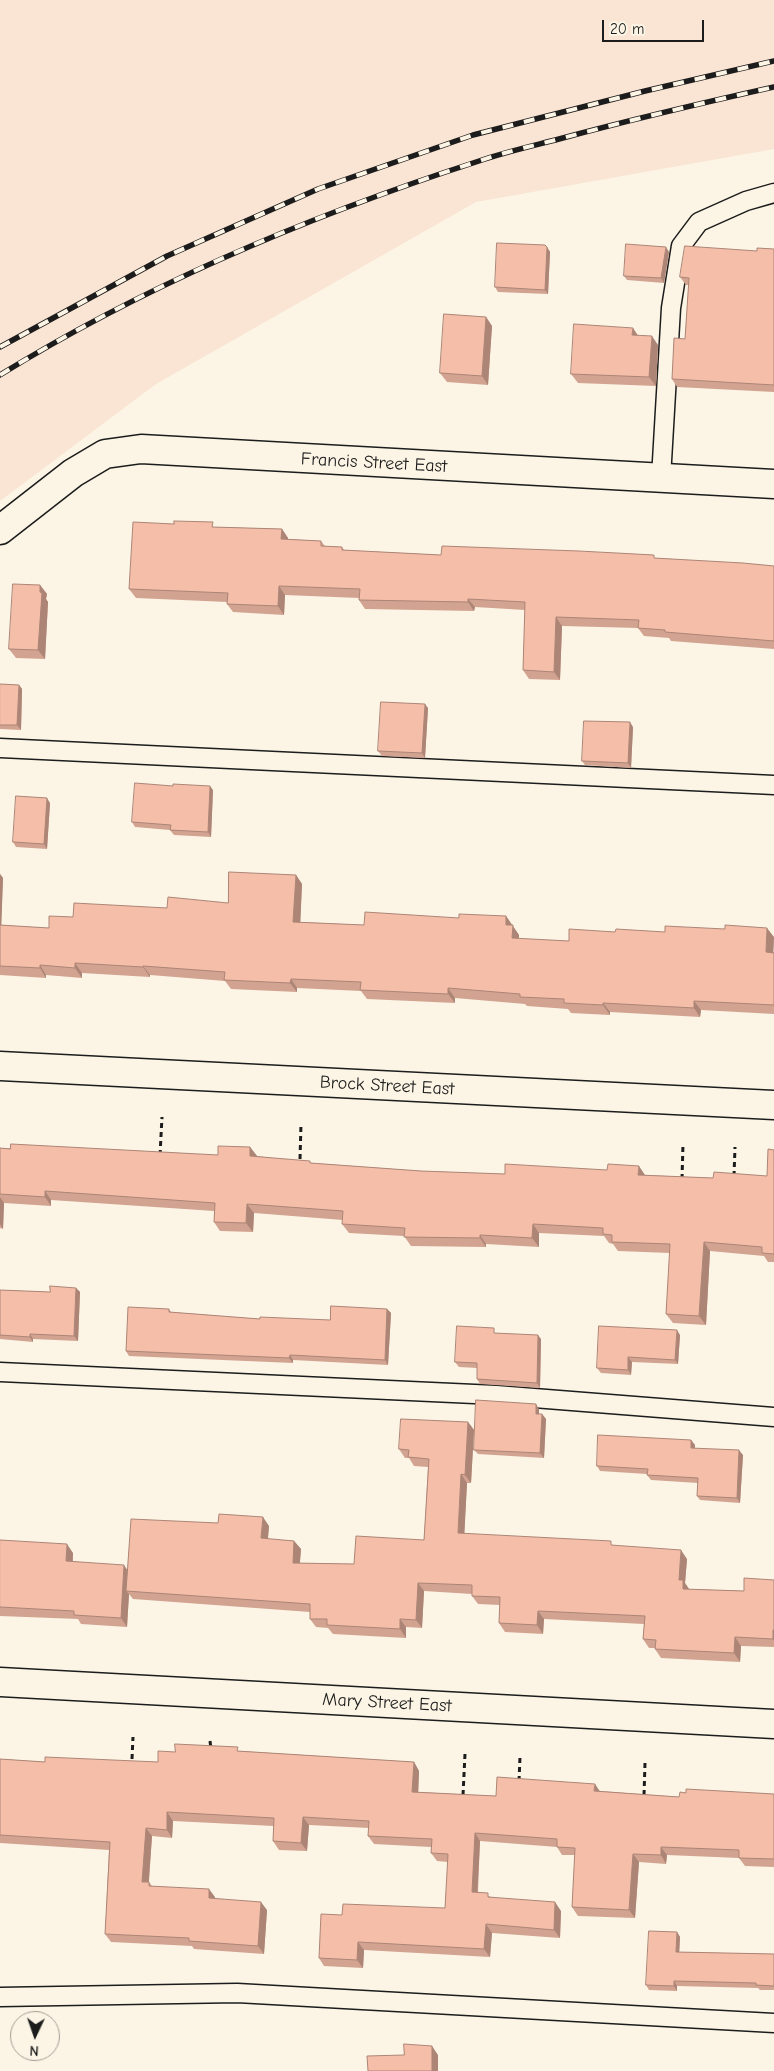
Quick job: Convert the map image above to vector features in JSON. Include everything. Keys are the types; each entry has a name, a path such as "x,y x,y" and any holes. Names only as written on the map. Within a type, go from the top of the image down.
{"street":[{"name":"Francis Street East","path":"0,530 74,473 105,454 141,449 774,484"},
{"name":"Brock Street East","path":"0,1066 774,1106"},
{"name":"Mary Street East","path":"0,1682 774,1724"}],"lane":[{"path":"661,478 671,308 681,246 699,222 746,201 774,193"},
{"path":"0,748 774,785"},
{"path":"0,1372 496,1395 774,1417"},
{"path":"0,1997 236,1992 774,2023"}],"path":[{"path":"160,1156 162,1117"},
{"path":"300,1159 301,1124"},
{"path":"682,1179 683,1144"},
{"path":"734,1176 735,1147"},
{"path":"132,1760 133,1737"},
{"path":"210,1741 211,1749"},
{"path":"463,1795 465,1754"},
{"path":"519,1782 520,1757"},
{"path":"644,1795 645,1764"}],"shaded area":[{"path":"0,0 774,0 774,149 476,202 156,384 0,501"}],"building":[{"path":"497,243 545,245 547,247 545,290 495,287"},
{"path":"626,244 666,247 661,278 624,276"},
{"path":"685,246 757,251 757,248 774,249 774,385 672,379 674,338 685,339 689,278 680,277"},
{"path":"444,314 486,317 482,376 440,373"},
{"path":"574,324 633,328 632,335 652,336 649,377 571,374"},
{"path":"174,521 213,522 212,527 282,529 281,539 321,541 321,546 342,547 342,550 441,555 442,546 579,551 654,555 654,558 774,566 774,641 638,628 639,620 556,617 554,672 523,670 525,602 468,599 468,602 359,600 360,589 279,586 278,606 227,604 228,593 129,589 133,522 174,524"},
{"path":"13,584 40,585 40,592 42,593 38,650 9,649"},
{"path":"0,684 19,685 17,725 0,725"},
{"path":"381,702 425,704 422,753 378,751"},
{"path":"584,721 630,722 628,763 582,761"},
{"path":"135,783 210,786 208,832 170,830 171,825 132,822"},
{"path":"16,796 47,798 44,844 13,842"},
{"path":"229,872 296,875 293,922 364,925 365,912 459,918 459,914 506,916 506,925 513,925 512,938 569,941 569,929 615,932 616,929 665,932 665,926 725,929 725,925 767,928 766,952 774,953 774,1005 694,1001 694,1008 603,1003 603,1005 564,1003 564,999 520,997 520,994 448,988 448,994 360,990 361,982 291,979 290,983 224,980 225,972 143,966 75,963 75,968 40,965 40,968 0,966 0,925 49,928 49,916 73,917 74,903 167,908 168,897 228,903"},
{"path":"11,1144 218,1155 218,1146 250,1147 250,1156 310,1161 310,1163 421,1171 505,1174 505,1164 607,1170 608,1164 639,1166 638,1175 713,1178 714,1172 767,1176 768,1149 774,1150 774,1254 762,1253 762,1247 704,1242 699,1316 666,1314 670,1244 612,1242 612,1235 603,1234 603,1228 533,1224 532,1238 480,1235 480,1238 404,1237 405,1228 342,1224 343,1211 247,1204 246,1223 214,1222 215,1203 45,1191 45,1197 0,1194 0,1148 10,1149"},
{"path":"50,1286 76,1288 74,1336 30,1334 30,1337 0,1335 0,1290 50,1292"},
{"path":"331,1306 387,1309 385,1360 290,1355 289,1358 126,1351 128,1307 169,1309 169,1312 260,1319 260,1317 330,1320"},
{"path":"457,1326 494,1328 494,1333 538,1335 537,1383 477,1379 477,1363 455,1362"},
{"path":"599,1326 677,1330 675,1360 628,1357 628,1370 597,1368"},
{"path":"476,1400 536,1404 536,1414 542,1414 540,1453 474,1450"},
{"path":"401,1419 468,1422 465,1475 461,1474 458,1533 611,1541 611,1545 681,1550 679,1580 683,1580 683,1589 744,1591 744,1578 774,1580 773,1639 735,1637 734,1653 655,1649 656,1640 643,1639 645,1616 538,1611 537,1625 499,1623 500,1597 472,1596 472,1585 418,1583 416,1620 400,1619 400,1629 327,1625 327,1619 310,1619 310,1604 126,1591 131,1519 218,1523 219,1514 263,1517 261,1538 294,1541 293,1563 354,1564 356,1536 424,1540 429,1459 408,1457 409,1450 399,1449"},
{"path":"598,1435 691,1440 691,1448 739,1450 737,1498 697,1496 698,1478 647,1475 648,1469 597,1466"},
{"path":"0,1540 67,1544 66,1561 124,1565 121,1618 74,1615 74,1611 0,1607"},
{"path":"175,1744 238,1747 237,1751 414,1762 412,1792 496,1796 497,1777 595,1784 594,1791 679,1797 680,1792 686,1793 686,1789 774,1794 774,1859 739,1858 739,1850 661,1847 661,1855 633,1854 629,1910 572,1907 575,1848 557,1847 557,1839 475,1833 472,1892 488,1893 488,1897 555,1902 554,1930 486,1924 484,1949 358,1942 357,1960 319,1958 321,1914 342,1915 343,1904 445,1908 448,1854 431,1853 432,1839 368,1836 369,1821 303,1817 301,1843 273,1841 274,1818 167,1812 167,1830 146,1828 142,1882 149,1882 149,1886 209,1889 209,1898 261,1902 258,1946 189,1941 189,1938 105,1934 110,1842 0,1835 0,1759 45,1762 45,1757 158,1762 158,1751 175,1752"},
{"path":"649,1931 677,1932 676,1952 774,1954 774,1986 756,1985 756,1983 674,1981 674,1986 646,1985"},
{"path":"404,2044 432,2046 432,2071 368,2071 367,2056 404,2055"}],"railway":[{"path":"0,347 167,256 318,189 473,135 645,91 774,61"},
{"path":"0,375 114,310 173,281 293,228 355,204 509,152 639,118 774,87"}]}
